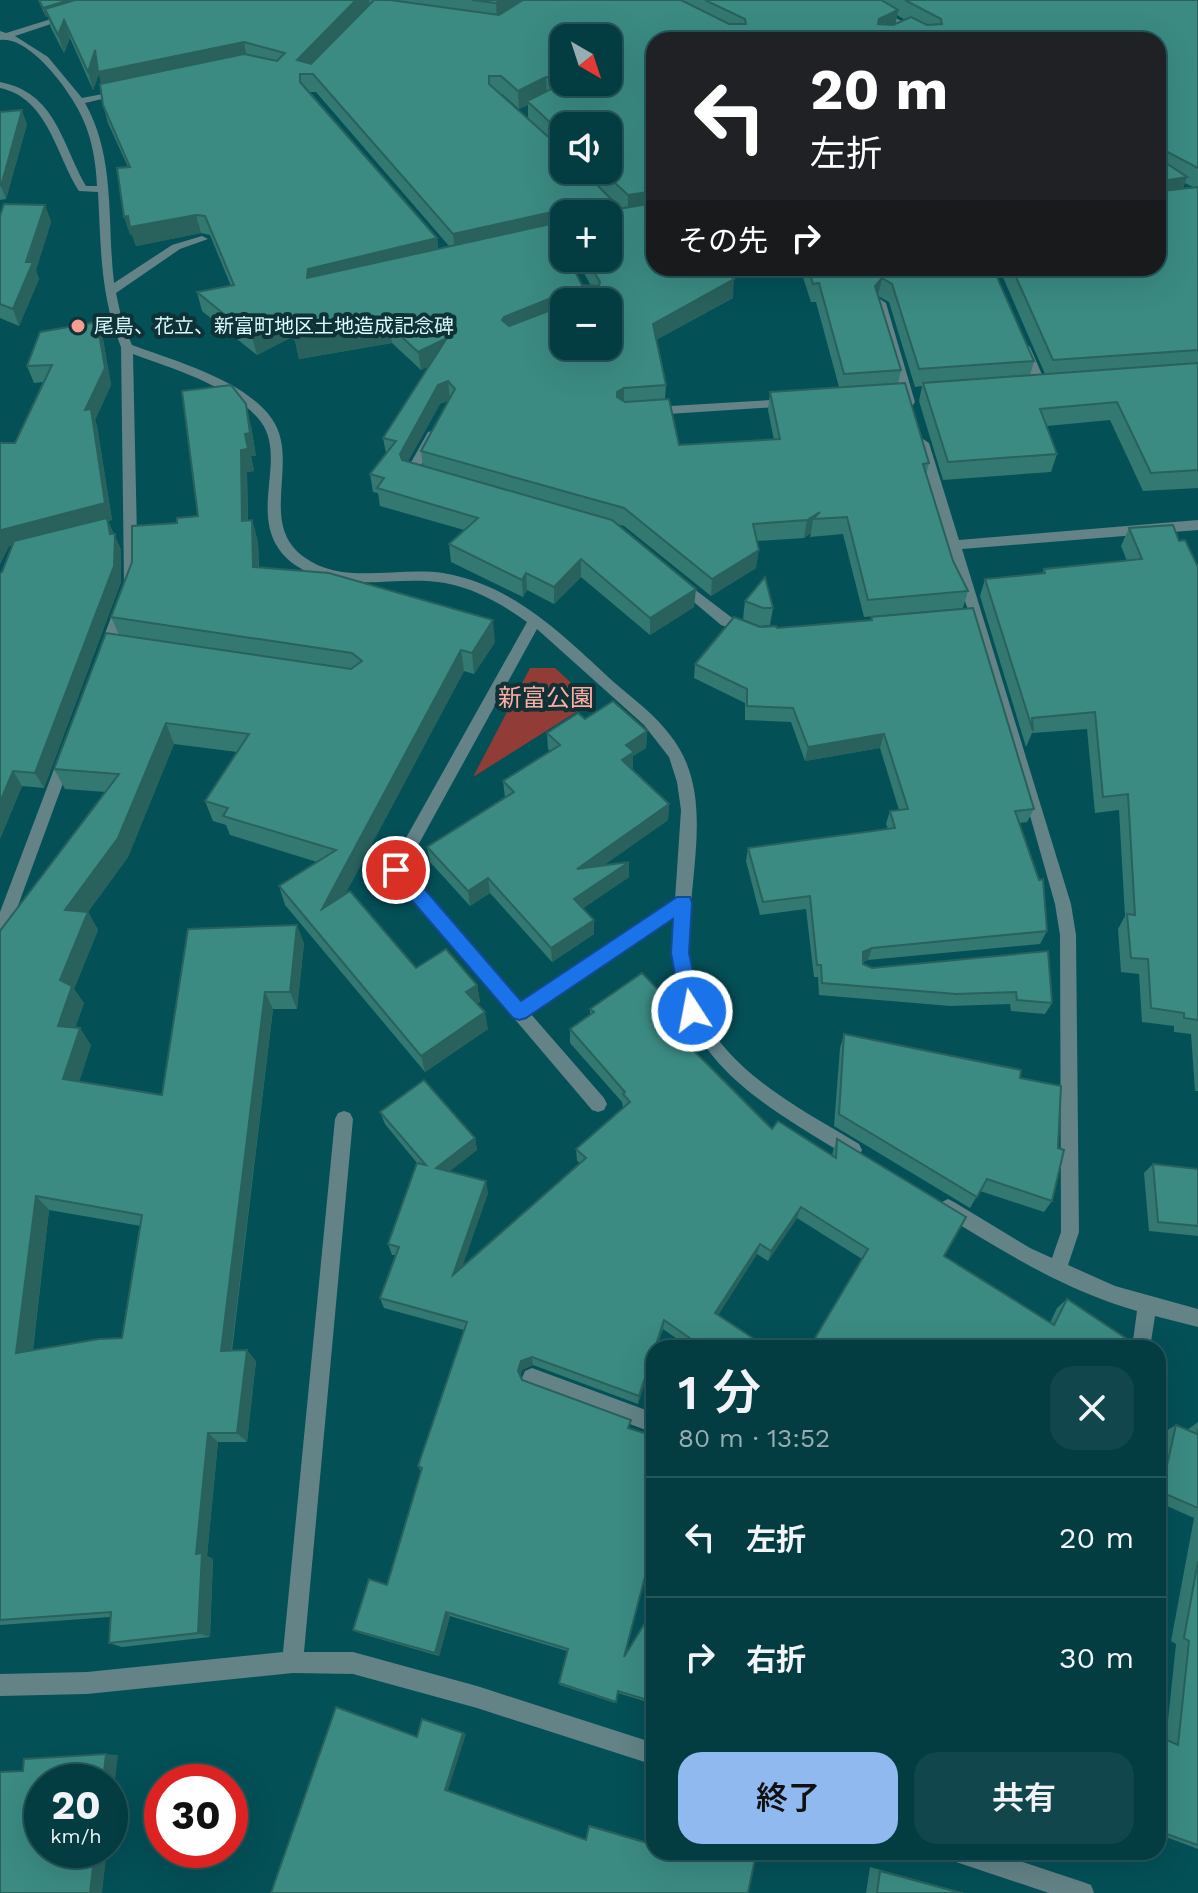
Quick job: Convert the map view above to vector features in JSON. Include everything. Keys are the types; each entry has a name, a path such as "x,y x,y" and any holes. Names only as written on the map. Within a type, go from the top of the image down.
{"street":[{"path":"856,0 916,32"},
{"path":"2,36 73,15"},
{"path":"899,32 908,28"},
{"path":"2,36 29,47 50,63 81,101 93,130 109,292 117,327 127,347 123,525 131,583 105,652 123,647"},
{"path":"0,85 7,85 30,97 45,113 83,189 101,189"},
{"path":"81,101 142,89"},
{"path":"109,292 176,247 202,239"},
{"path":"880,303 955,545 967,615 1063,904 1060,952 1070,1232 1057,1270"},
{"path":"1017,330 1041,386"},
{"path":"127,347 249,401 270,424 276,450 272,515 284,545 298,560 324,572 354,577 444,578 480,590 536,619 650,722 669,745 686,781 688,835 680,953 692,1011 720,1058 768,1097 875,1163"},
{"path":"1026,387 1057,385"},
{"path":"640,412 797,402"},
{"path":"440,482 411,473 441,419"},
{"path":"955,545 1198,525"},
{"path":"666,571 726,621 759,634"},
{"path":"536,619 396,870 598,1104"},
{"path":"1,928 69,749"},
{"path":"519,1012 683,903"},
{"path":"293,1662 344,1119"},
{"path":"929,1196 1024,1254 1057,1270 1113,1295 1198,1318"},
{"path":"1142,1340 1147,1305"},
{"path":"532,1378 646,1420"},
{"path":"0,1685 87,1683 293,1662 353,1663 477,1697 646,1751"},
{"path":"989,1860 1083,1893"}],"green space":[{"name":"新富公園","path":"530,668 555,668 592,702 473,777"}],"building":[{"path":"39,0 69,0 43,8"},
{"path":"75,0 356,0 297,60 311,64 374,0 499,15 523,0 681,0 729,24 746,24 745,19 705,0 881,0 898,10 879,19 878,24 893,25 911,17 927,25 942,24 941,19 905,0 1198,0 1198,168 1166,151 1166,32 646,32 646,192 628,195 616,184 622,184 622,112 550,112 550,122 527,101 550,90 550,96 622,96 622,24 550,24 550,77 518,91 501,76 489,76 489,84 550,138 550,184 596,184 611,199 550,200 550,212 453,234 313,74 300,74 300,82 437,238 308,269 307,278 550,224 550,272 575,272 582,285 599,286 594,272 622,272 622,208 646,204 646,276 729,276 734,279 653,324 666,385 624,388 617,392 617,397 625,402 669,399 679,445 780,439 770,392 905,383 929,463 923,464 953,561 968,591 868,600 847,517 813,519 820,512 807,520 753,524 759,550 712,579 624,508 421,451 455,389 448,381 438,385 400,454 402,460 612,520 696,589 650,618 581,559 554,587 526,573 522,580 449,544 478,518 377,488 384,478 370,474 396,441 383,438 447,338 418,352 389,325 295,340 290,318 252,337 197,292 234,285 205,216 130,227 128,216 124,217 117,168 130,167 103,105 100,84 244,54 277,61 285,53 244,42 98,72 95,50 88,72 64,20 58,35 45,9"},
{"path":"472,0 501,0 496,3"},
{"path":"22,110 1,186 0,186 0,112"},
{"path":"1166,163 1187,177 1166,180"},
{"path":"1198,187 1198,350 1053,360 1016,276 1166,276 1166,191"},
{"path":"4,204 45,205 26,262 33,262 13,309 0,304 0,216"},
{"path":"810,276 997,276 1034,361 919,369 892,284 882,278 875,286 901,370 844,374 819,283 813,284"},
{"path":"97,322 105,368 85,410 91,409 105,503 0,532 0,443 15,443 52,365 27,366 40,332"},
{"path":"1198,363 1198,470 1151,473 1117,402 1040,409 1057,454 948,462 923,383"},
{"path":"231,385 246,404 250,433 245,434 248,449 241,450 242,521 252,520 253,567 329,573 493,620 472,653 461,650 322,909 350,891 416,968 446,949 477,985 466,992 485,1012 421,1056 279,886 336,850 223,816 228,808 205,801 249,734 166,723 118,838 65,910 88,912 60,980 72,986 58,1026 80,1028 63,1079 162,1095 188,929 297,925 290,992 265,992 221,1351 247,1350 237,1433 208,1433 196,1554 202,1553 198,1633 109,1643 111,1612 0,1620 0,931 119,774 54,769 106,633 351,669 362,661 352,653 111,617 132,562 132,526 177,523 177,518 198,516 182,391","holes":["36,1196 142,1215 122,1338 16,1353"]},
{"path":"107,518 110,534 115,534 114,566 35,773 13,771 0,802 0,573 14,541"},
{"path":"1173,525 1179,541 1185,540 1198,567 1198,1020 1184,1018 1184,1013 1151,1008 1148,959 1131,958 1127,914 1135,915 1128,794 1103,797 1095,712 1032,718 1033,731 985,579 1045,573 1044,569 1142,559 1129,528"},
{"path":"765,577 773,608 763,608 745,601"},
{"path":"973,608 1034,809 1015,811 1039,880 1043,879 1047,931 872,948 863,952 863,964 872,968 1048,951 1052,1003 1017,1000 1016,992 956,994 822,983 821,965 817,965 810,896 763,902 748,848 895,828 890,811 908,809 884,734 808,747 793,708 747,706 747,689 695,664 734,617 760,627 777,628"},
{"path":"613,701 647,731 626,745 634,752 622,760 669,804 577,869 629,862 574,899 594,920 551,948 488,878 468,891 427,847 514,792 503,781 560,745 547,733 578,713 585,719"},
{"path":"642,973 672,1004 662,1011 672,1021 667,1024 772,1129 778,1121 836,1158 837,1139 966,1217 944,1256 1054,1325 1067,1299 1128,1340 814,1340 868,1249 801,1207 771,1251 760,1244 715,1313 756,1340 693,1340 664,1320 657,1340 646,1340 646,1375 639,1396 532,1357 521,1361 518,1371 522,1380 631,1420 628,1428 646,1434 646,1573 624,1657 646,1621 646,1700 618,1691 616,1702 559,1683 568,1649 446,1612 435,1653 353,1630 369,1579 387,1585 422,1468 418,1466 467,1322 380,1298 399,1247 388,1244 417,1163 426,1165 380,1112 424,1080 475,1138 436,1168 486,1181 453,1275 586,1158 576,1149 630,1102 623,1094 625,1092 570,1029 594,1012 590,1009"},
{"path":"844,1034 1021,1070 1020,1078 1061,1086 1058,1148 1064,1150 1052,1201 987,1179 977,1197 839,1114"},
{"path":"1153,1164 1198,1169 1198,1226 1158,1222"},
{"path":"1176,1425 1197,1434 1198,1429 1198,1508 1166,1494 1166,1470"},
{"path":"1198,1561 1198,1845 1166,1834 1166,1740 1178,1745 1189,1641 1184,1638"},
{"path":"336,1707 417,1737 422,1719 463,1733 445,1790 586,1840 589,1826 646,1843 646,1860 755,1860 748,1893 271,1893"},
{"path":"106,1754 105,1764 24,1764 24,1868 93,1868 90,1893 0,1893 0,1772 23,1771 24,1759"},
{"path":"880,1871 961,1893 877,1893"}],"place":[{"name":"尾島、花立、新富町地区土地造成記念碑","path":"78,326"}],"route":[{"path":"396,870 519,1012 683,903 680,953 692,1011"}]}
